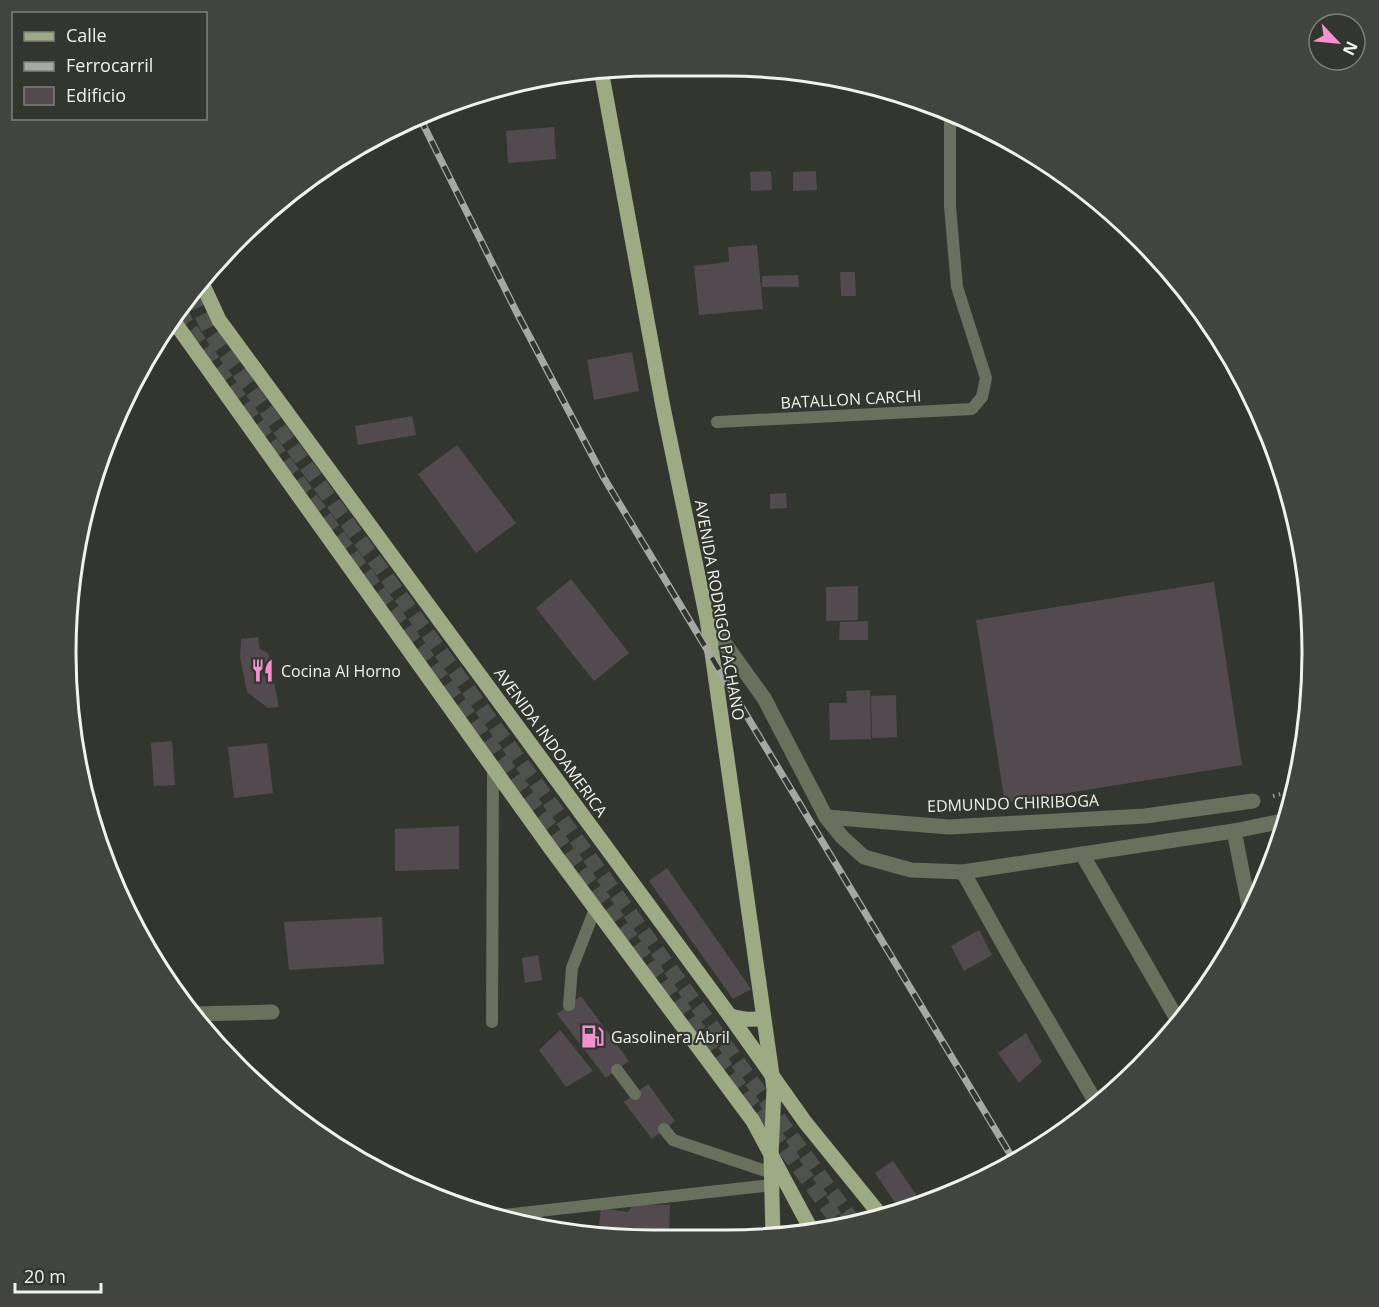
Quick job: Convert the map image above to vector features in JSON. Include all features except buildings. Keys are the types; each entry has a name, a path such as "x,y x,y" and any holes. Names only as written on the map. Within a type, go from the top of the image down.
{"main road":[{"name":"AVENIDA RODRIGO PACHANO","path":"603,79 663,407 707,619 774,1089 771,1156 773,1228"},
{"name":"AVENIDA INDOAMERICA","path":"205,291 219,320 730,1016 805,1122 877,1210"},
{"path":"178,327 595,909 753,1121 808,1225"},
{"path":"730,1016 756,1020 763,1018"}],"street":[{"path":"707,619 764,698 826,817 842,837 864,857 911,870 963,872 1234,831 1277,822"},
{"name":"EDMUNDO CHIRIBOGA","path":"826,817 949,827 1145,816 1253,801"},
{"path":"1234,831 1248,899"},
{"path":"1082,854 1175,1015"},
{"path":"963,872 1093,1098"},
{"path":"203,1014 272,1011"}],"lane":[{"name":"BATALLON CARCHI","path":"717,422 972,409 982,397 986,378 957,286 950,206 950,122"},
{"path":"492,1022 493,768"},
{"path":"569,1005 572,968 595,909"},
{"path":"617,1070 635,1094"},
{"path":"664,1129 673,1140 772,1179"},
{"path":"515,1213 772,1179"}],"tunnel":[{"path":"196,302 211,334 850,1216"},
{"path":"184,319 300,484 836,1219"}],"railway":[{"path":"423,124 517,313 604,478 1011,1155"}],"place":[{"name":"Cocina Al Horno","path":"263,671"},
{"name":"Gasolinera Abril","path":"593,1037"}]}
